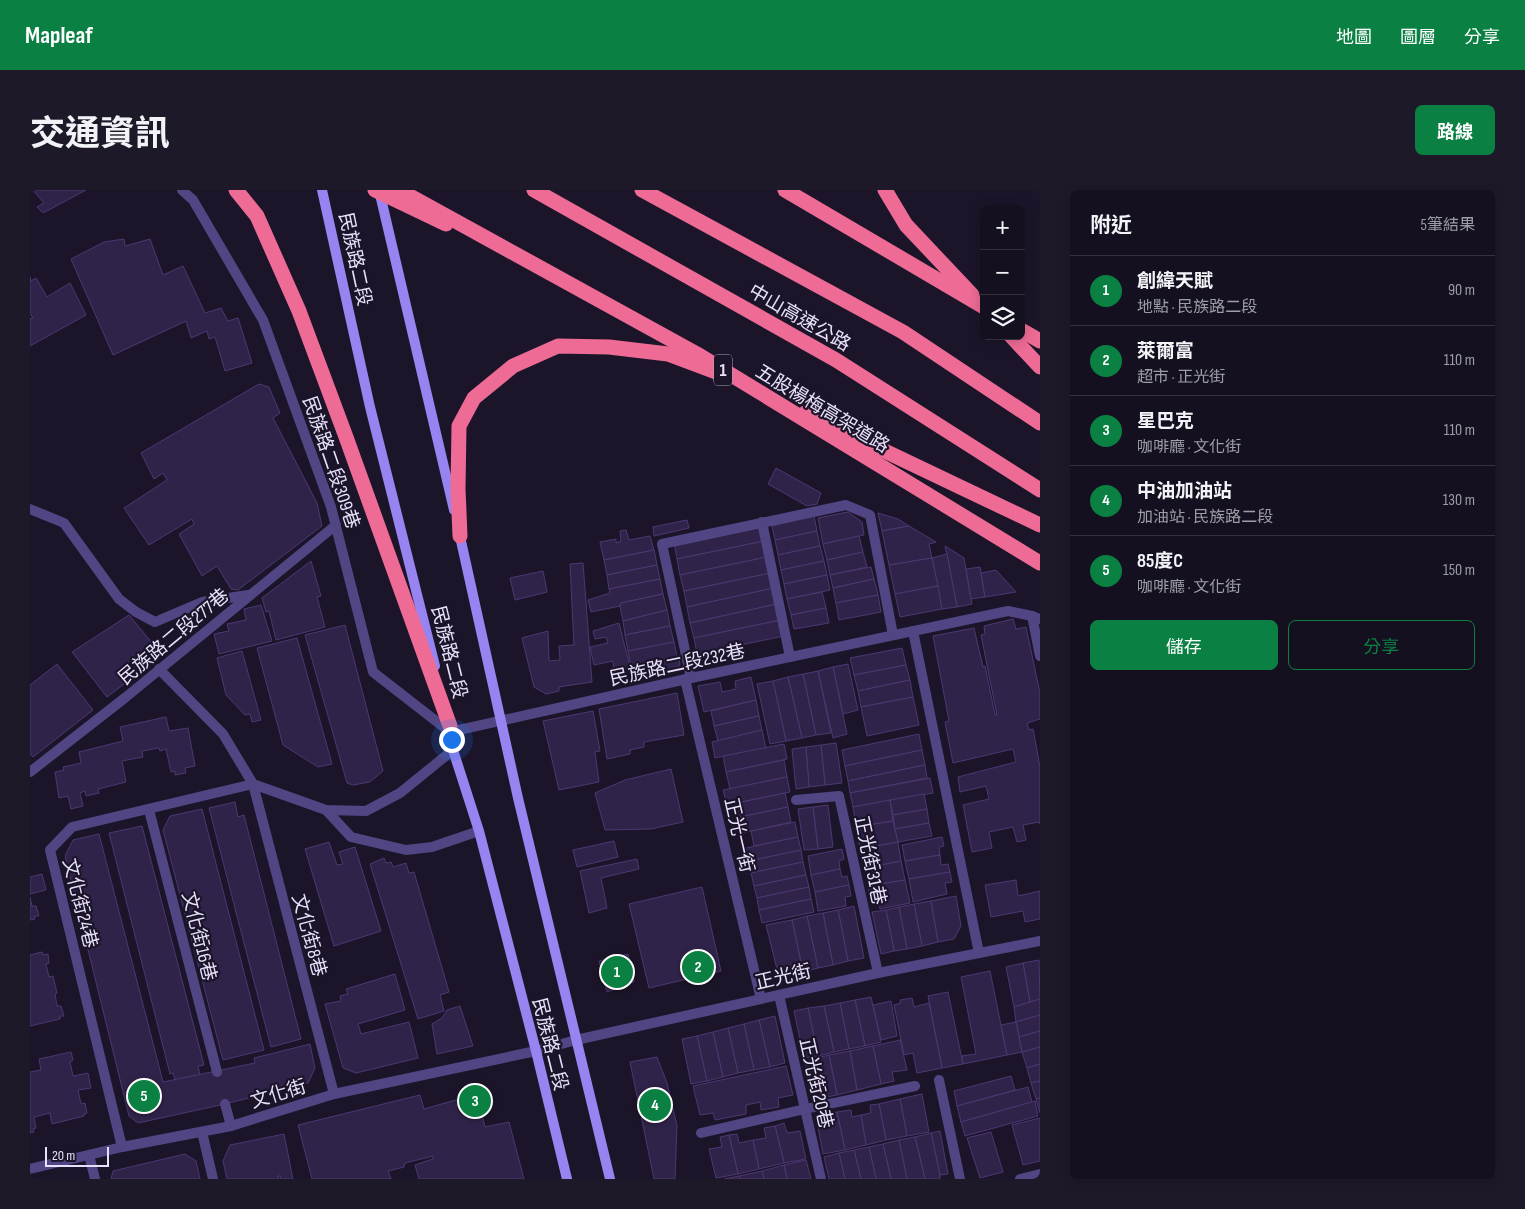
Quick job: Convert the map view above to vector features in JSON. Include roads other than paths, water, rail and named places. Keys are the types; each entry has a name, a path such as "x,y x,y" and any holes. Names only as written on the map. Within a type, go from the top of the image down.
{"highway":[{"path":"236,190 257,216 299,311 450,729"},
{"path":"378,190 438,220 725,376 1040,524"},
{"name":"五股楊梅高架道路","path":"399,190 698,354 1040,563"},
{"name":"中山高速公路","path":"534,190 836,360 1040,490"},
{"name":"中山高速公路","path":"642,190 903,332 1040,423"},
{"path":"785,190 980,305"},
{"path":"886,190 906,225 980,303"},
{"path":"1025,332 1040,341"},
{"path":"1015,340 1040,366"},
{"path":"460,536 458,489 459,426 474,398 513,366 558,346 609,347 668,354 725,376"}],"main road":[{"name":"民族路二段","path":"322,190 370,407 450,729 453,750 479,832 567,1179"},
{"name":"民族路二段","path":"378,190 460,536 500,722 610,1179"}],"street":[{"name":"民族路二段309巷","path":"182,190 192,200 263,320 331,507 373,672 450,729"},
{"path":"790,658 762,522 846,505 870,515 893,635"},
{"path":"30,509 64,523 119,599 136,612 155,622 202,602 250,595"},
{"name":"正光一街","path":"762,522 662,544 688,679 762,999"},
{"name":"民族路二段277巷","path":"30,772 126,697 336,525"},
{"name":"民族路二段232巷","path":"450,729 500,722 688,679 1008,611 1036,618"},
{"path":"1036,618 1040,656"},
{"path":"913,631 979,953"},
{"name":"文化街8巷","path":"159,669 223,734 253,784 334,1094"},
{"path":"253,784 326,810 366,811 400,793 453,750"},
{"name":"文化街24巷","path":"122,1147 50,850 72,828 253,784"},
{"name":"正光街31巷","path":"796,800 839,796 878,973"},
{"name":"文化街16巷","path":"149,810 216,1072"},
{"path":"326,810 351,837 406,850 432,847 479,832"},
{"name":"正光街","path":"536,1052 576,1040 878,973 1040,941"},
{"name":"正光街20巷","path":"779,995 821,1179"},
{"name":"文化街","path":"30,1169 122,1147 231,1126 334,1094 536,1052"},
{"path":"939,1080 960,1179"},
{"path":"701,1133 915,1086"},
{"path":"225,1104 231,1126"},
{"path":"202,1132 213,1179"},
{"path":"89,1155 95,1179"},
{"path":"1020,1179 1040,1174"}],"place":[{"name":"萊爾富","path":"698,967"},
{"name":"創緯天賦","path":"617,972"},
{"name":"85度C","path":"144,1096"},
{"name":"星巴克","path":"475,1101"},
{"name":"中油加油站","path":"655,1105"}]}
